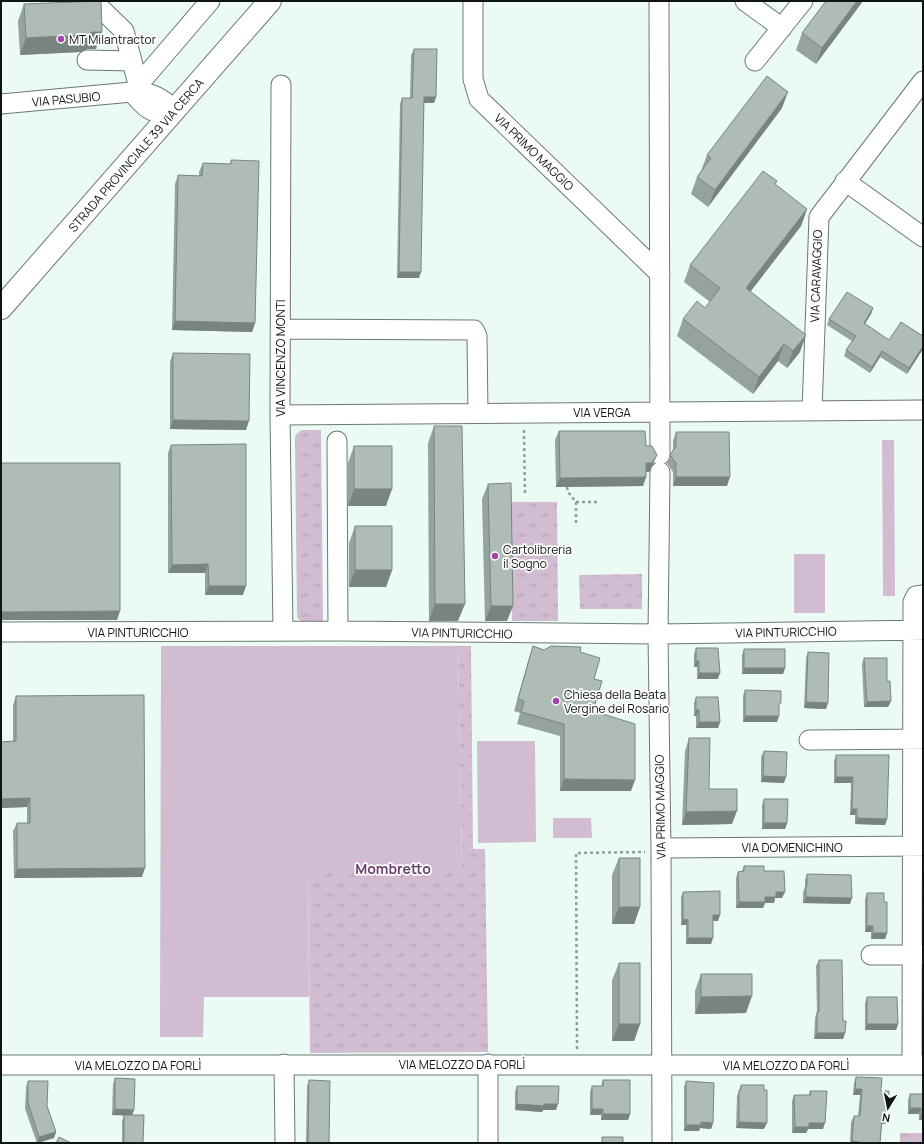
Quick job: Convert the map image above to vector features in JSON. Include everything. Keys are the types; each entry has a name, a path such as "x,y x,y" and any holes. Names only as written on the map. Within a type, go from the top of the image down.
{"main road":[{"name":"STRADA PROVINCIALE 39 VIA CERCA","path":"1,308 270,1"}],"street":[{"path":"135,88 210,1"},
{"name":"VIA PRIMO MAGGIO","path":"473,1 473,79 480,99 660,274"},
{"name":"VIA PRIMO MAGGIO","path":"659,1 660,463 658,634 661,850 662,1143"},
{"path":"745,1 782,28"},
{"path":"755,61 803,1"},
{"path":"57,7 96,6 124,31 132,61 135,88 141,104 158,114 171,115"},
{"path":"87,60 132,61"},
{"name":"VIA CARAVAGGIO","path":"812,411 819,216 923,81"},
{"name":"VIA VINCENZO MONTI","path":"281,85 280,415 283,631"},
{"name":"VIA PASUBIO","path":"1,104 135,88"},
{"path":"845,181 923,237"},
{"path":"280,329 474,330 477,336 478,413"},
{"name":"VIA VERGA","path":"280,415 923,410"},
{"path":"337,441 338,631"},
{"path":"918,1065 918,630 913,599 923,595"},
{"name":"VIA PINTURICCHIO","path":"1,632 338,631 658,634 918,630"},
{"path":"809,740 918,739"},
{"name":"VIA DOMENICHINO","path":"661,850 918,846"},
{"path":"871,955 918,955"},
{"path":"284,1064 285,1143"},
{"path":"488,1064 488,1143"},
{"name":"VIA MELOZZO DA FORLÌ","path":"1,1065 918,1065"}],"path":[{"path":"523,413 525,495"},
{"path":"567,487 568,492 576,502 576,525"},
{"path":"576,502 597,502"},
{"path":"578,1064 576,853 661,850"}],"green space":[{"path":"302,430 321,430 323,621 303,622 297,618 295,438 296,434"},
{"path":"882,440 894,440 895,596 883,596"},
{"path":"510,502 557,502 558,621 512,621"},
{"path":"794,554 825,554 825,613 794,613"},
{"path":"642,574 642,609 580,609 579,575"},
{"path":"161,646 458,646 462,867 308,867 309,997 204,997 203,1037 160,1037"},
{"path":"458,646 471,646 473,849 485,849 488,1052 310,1053 308,867 462,867"},
{"path":"477,741 535,741 536,842 478,843"},
{"path":"553,818 591,818 592,838 553,838"},
{"path":"900,1133 923,1133 923,1143 900,1143"}],"building":[{"path":"101,1 102,32 93,32 86,35 26,38 24,4"},
{"path":"826,1 857,1 822,48 802,33"},
{"path":"414,49 437,49 436,97 424,97 421,272 399,272 402,98 412,98"},
{"path":"767,76 788,92 715,190 697,177 711,158 707,155"},
{"path":"231,160 259,161 255,323 175,321 178,175 202,176 203,163 231,164"},
{"path":"763,171 777,181 775,184 807,209 746,288 806,335 793,351 784,344 759,377 683,319 697,301 705,308 720,288 690,265"},
{"path":"847,292 873,308 864,323 889,340 901,322 923,336 923,346 909,368 882,351 872,367 846,350 856,336 829,319"},
{"path":"173,353 250,354 249,421 173,420"},
{"path":"434,426 462,426 465,604 435,604"},
{"path":"559,431 645,431 646,446 652,446 657,455 652,463 646,463 646,477 560,478"},
{"path":"676,432 729,432 730,477 676,477 676,463 670,455 676,446"},
{"path":"246,444 246,586 209,586 208,564 172,565 171,445"},
{"path":"354,446 392,446 392,489 354,489"},
{"path":"1,463 120,463 120,611 1,612"},
{"path":"511,483 513,606 491,606 488,484"},
{"path":"355,526 392,526 392,570 355,570"},
{"path":"533,646 544,650 551,646 581,647 580,652 600,658 594,679 602,681 593,711 635,724 635,780 564,779 564,724 521,712 524,701 518,699"},
{"path":"696,648 718,648 720,673 699,673 699,661 696,661"},
{"path":"744,649 785,649 785,668 744,668"},
{"path":"808,652 829,653 828,703 806,702"},
{"path":"864,658 887,658 887,681 890,681 891,701 867,702"},
{"path":"745,690 781,691 779,716 745,716"},
{"path":"144,695 145,868 17,869 17,823 30,823 30,798 1,799 1,742 16,741 16,696"},
{"path":"696,697 718,697 720,722 699,722 699,710 696,710"},
{"path":"689,738 710,738 709,789 737,789 737,811 686,812"},
{"path":"764,751 787,752 786,777 763,776"},
{"path":"836,755 889,755 887,819 857,818 857,809 852,809 853,777 836,777"},
{"path":"764,799 788,799 787,823 764,823"},
{"path":"619,858 640,858 640,907 619,907"},
{"path":"744,866 764,866 764,871 784,871 785,892 776,892 776,897 765,897 765,902 739,902 738,872 744,871"},
{"path":"807,874 851,875 852,898 806,897"},
{"path":"720,891 720,915 713,915 713,938 688,938 688,920 683,919 683,892"},
{"path":"867,893 884,893 884,902 887,902 887,933 873,933 873,926 867,926"},
{"path":"819,960 842,960 843,1021 846,1021 845,1033 817,1033 817,1012 819,1012"},
{"path":"619,963 640,963 640,1024 619,1024"},
{"path":"701,974 752,974 752,996 701,997"},
{"path":"867,997 897,997 898,1024 867,1024"},
{"path":"856,1077 882,1078 881,1091 889,1091 888,1118 882,1118 880,1143 859,1143 852,1141 854,1116 860,1116 862,1089 855,1089"},
{"path":"115,1078 135,1079 134,1110 115,1109"},
{"path":"309,1080 330,1081 329,1143 308,1143"},
{"path":"603,1080 630,1080 630,1114 603,1114 603,1109 592,1109 592,1086 603,1086"},
{"path":"28,1081 48,1081 47,1106 56,1132 39,1137 28,1103"},
{"path":"686,1081 714,1083 713,1123 701,1122 701,1125 686,1125"},
{"path":"741,1085 764,1085 764,1090 767,1090 767,1123 739,1122 739,1090 741,1090"},
{"path":"517,1086 559,1086 558,1104 544,1104 544,1106 517,1104"},
{"path":"810,1091 827,1091 825,1123 809,1123 809,1127 795,1127 794,1095 811,1095"},
{"path":"910,1094 923,1094 923,1114 921,1114 921,1108 910,1108"},
{"path":"124,1115 144,1115 143,1143 124,1143"},
{"path":"59,1137 71,1143 56,1143"},
{"path":"602,1137 623,1137 623,1143 602,1143"}],"place":[{"name":"MT Milantractor","path":"61,39"},
{"name":"Cartolibreria il Sogno","path":"495,556"},
{"name":"Chiesa della Beata Vergine del Rosario","path":"556,701"}],"district":[{"name":"Mombretto","path":"393,868"}]}
